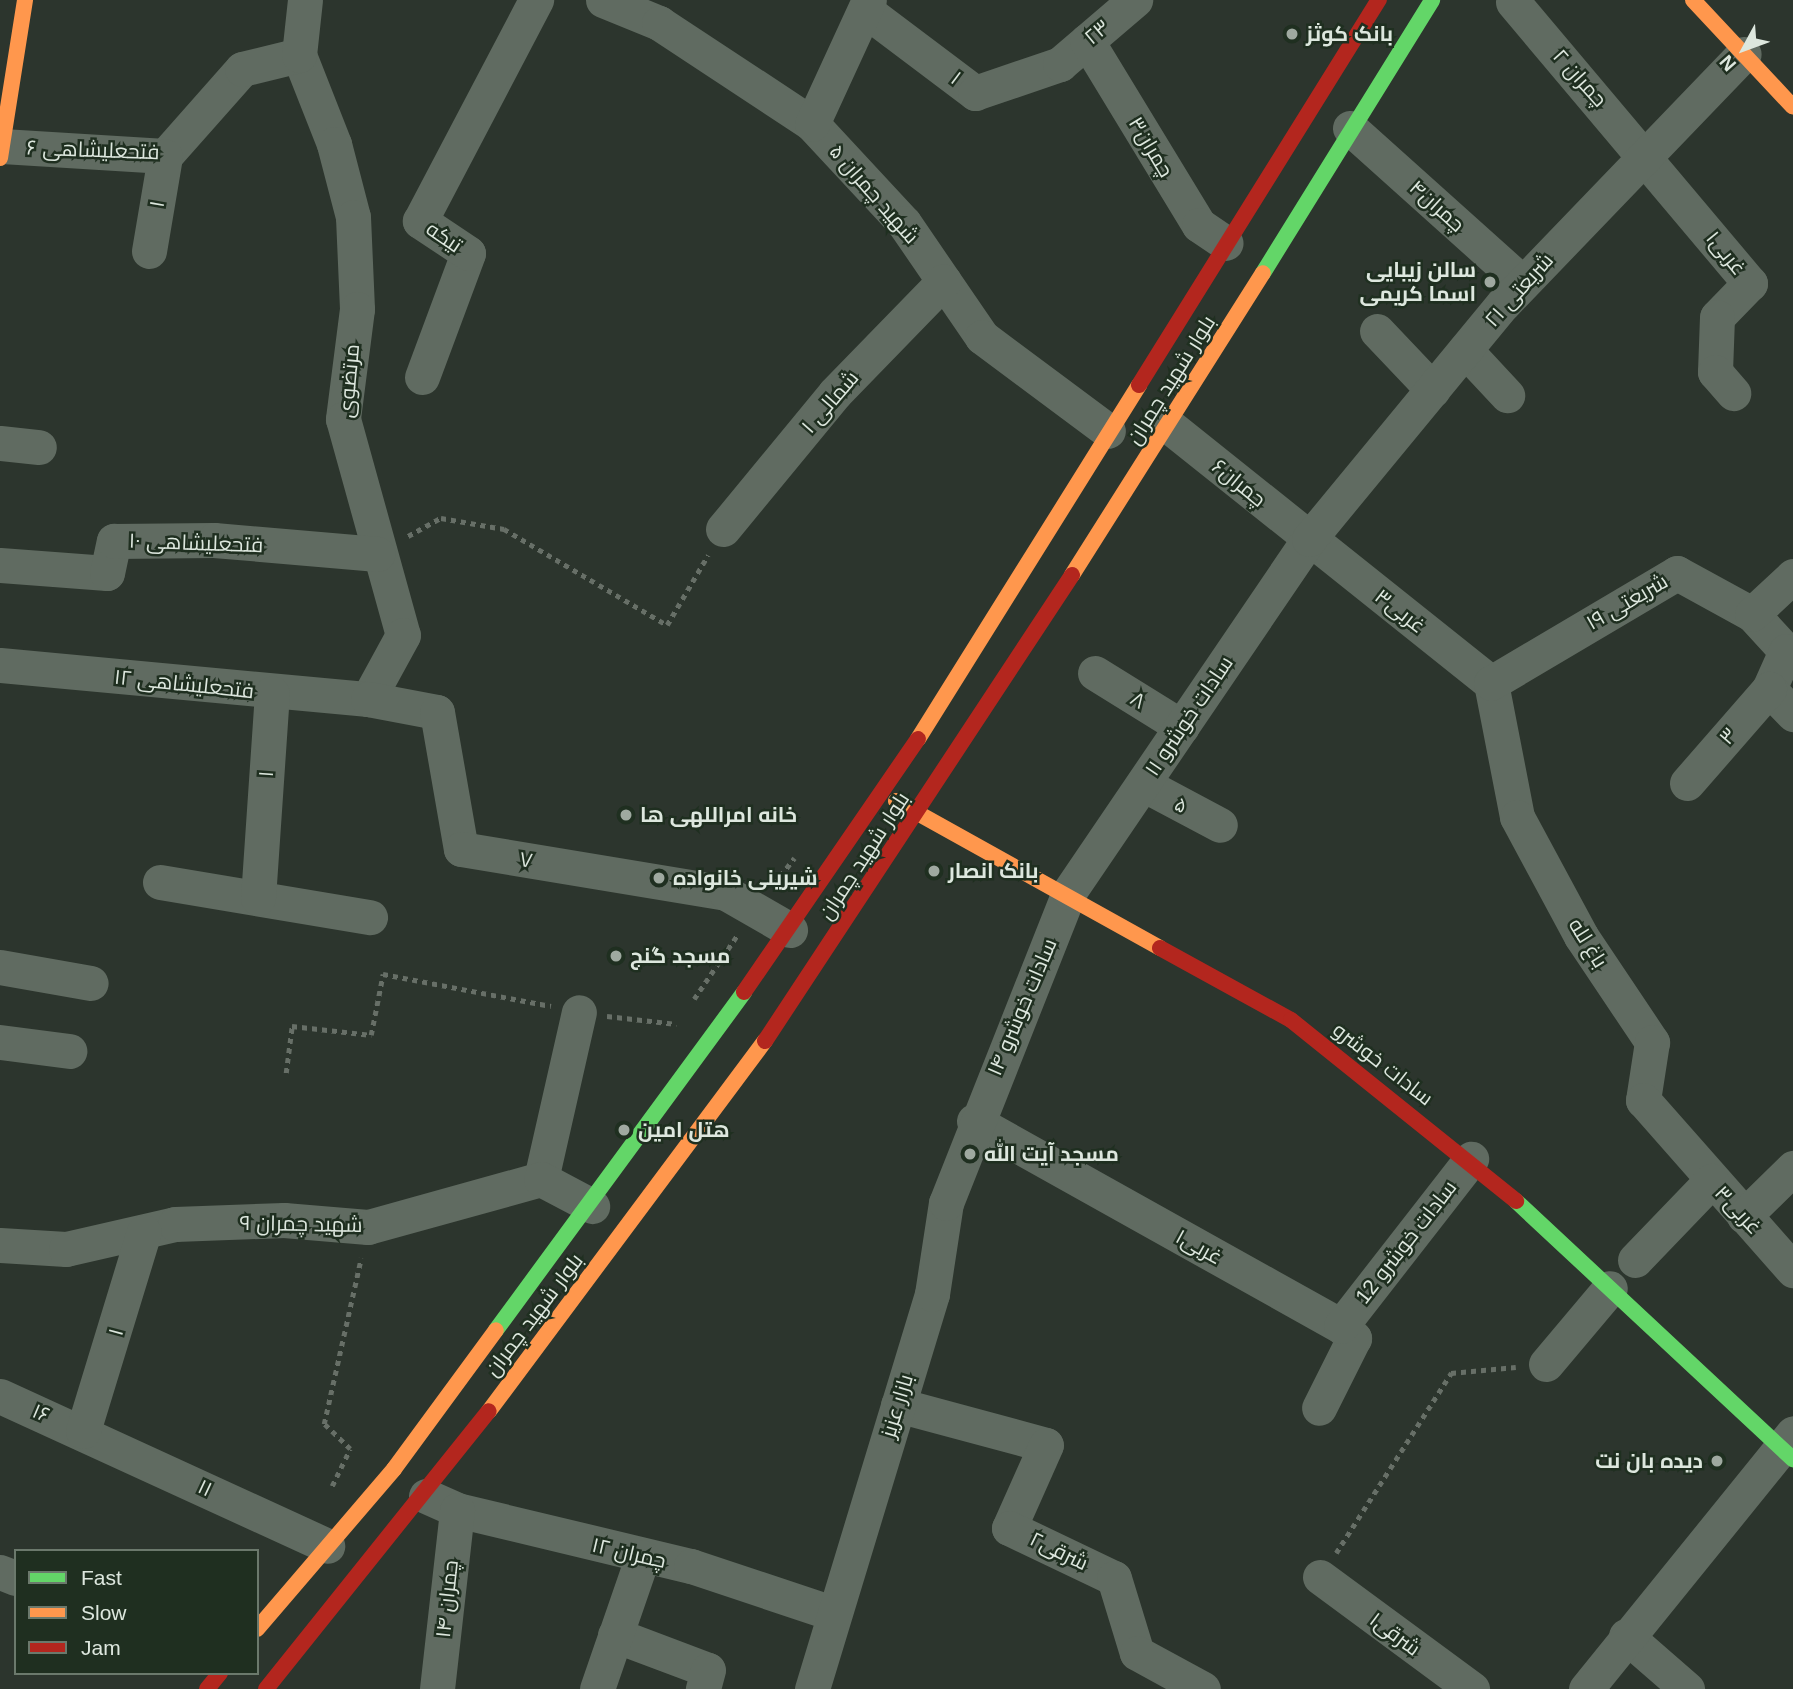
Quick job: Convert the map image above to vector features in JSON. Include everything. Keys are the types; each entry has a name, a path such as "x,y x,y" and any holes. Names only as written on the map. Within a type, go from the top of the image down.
{"main road":[{"path":"1,150 26,0"},
{"name":"بلوار شهید چمران","path":"259,1627 394,1469 592,1206 790,930 882,792 1379,0"},
{"name":"بلوار شهید چمران","path":"266,1689 426,1496 791,1006 1169,426 1343,140 1432,0"},
{"path":"1693,0 1793,107"},
{"path":"1300,125 1343,140"},
{"name":"سادات خوشرو","path":"882,792 1069,892 1291,1020 1471,1158 1610,1287 1788,1445"},
{"path":"394,1469 426,1496"},
{"path":"207,1689 218,1675"}],"street":[{"path":"299,55 305,0"},
{"name":"تیکه","path":"422,377 468,253 420,221 536,0"},
{"name":"شهید چمران ۵","path":"603,0 659,23 812,124 904,223 982,337 1108,431"},
{"name":"۲۳","path":"1060,64 1135,0"},
{"name":"چمران ۲","path":"1513,2 1647,153"},
{"path":"812,124 867,5"},
{"name":"۱","path":"867,5 975,93 1060,64"},
{"name":"چمران۳","path":"1087,41 1199,225 1226,243"},
{"name":"شریعتی ۲۱","path":"1309,539 1523,283 1744,54"},
{"name":"فتحعلیشاهی ۶","path":"1,150 165,156 242,69 299,55"},
{"name":"مرتضوی","path":"299,55 334,144 353,217 357,309 343,419 377,554 403,635 368,699"},
{"name":"چمران۴","path":"1343,140 1523,283"},
{"name":"غربی۱","path":"1647,153 1751,283 1717,317 1715,372 1733,393"},
{"name":"۱","path":"149,251 165,156"},
{"name":"شمالی ۱","path":"723,529 835,393 944,281"},
{"path":"1377,331 1433,390"},
{"path":"1465,350 1507,395"},
{"name":"چمران۶","path":"1169,426 1309,539"},
{"path":"0,443 39,447"},
{"name":"غربی۳","path":"1309,539 1491,682"},
{"name":"سادات خوشرو ۱۱","path":"1069,892 1309,539"},
{"name":"فتحعلیشاهی ۱۰","path":"0,565 107,573 114,541 214,540 377,554"},
{"name":"شریعتی ۱۹","path":"1491,682 1677,573 1752,614"},
{"path":"1752,614 1793,576"},
{"name":"۳","path":"1687,783 1769,689 1786,651 1752,614"},
{"name":"فتحعلیشاهی ۱۲","path":"0,665 272,693 368,699"},
{"name":"۸","path":"1095,673 1182,727"},
{"name":"باغ لله","path":"1491,682 1517,817 1581,936 1652,1042 1643,1100 1711,1181"},
{"path":"1769,689 1793,714"},
{"name":"۱","path":"258,898 272,693"},
{"name":"۷","path":"368,699 438,712 461,849 726,893 790,930"},
{"name":"۵","path":"1143,784 1220,825"},
{"path":"160,882 370,917"},
{"name":"سادات خوشرو ۱۴","path":"974,1121 1069,892"},
{"path":"0,967 91,984"},
{"path":"579,1012 541,1179 592,1206"},
{"path":"0,1042 69,1051"},
{"name":"غربی۱","path":"974,1121 1341,1326"},
{"name":"بازار عزیز","path":"811,1689 832,1613 932,1294 946,1203 974,1121"},
{"name":"سادات خوشرو 12","path":"1341,1326 1471,1158"},
{"path":"1744,1216 1793,1168"},
{"name":"شهید چمران ۹","path":"0,1245 66,1249 174,1224 284,1220 368,1227 541,1179"},
{"path":"1635,1260 1711,1181"},
{"name":"غربی۳","path":"1711,1181 1793,1270"},
{"name":"۱","path":"83,1431 144,1232"},
{"path":"1546,1364 1610,1287"},
{"path":"1319,1408 1354,1338 1341,1326"},
{"name":"۱۶","path":"0,1396 83,1431"},
{"name":"شرقی۲","path":"898,1405 1046,1445 1009,1528 1114,1578 1137,1653 1202,1689"},
{"name":"۱۱","path":"83,1431 327,1546"},
{"path":"1586,1689 1626,1636 1788,1445"},
{"name":"چمران ۱۲","path":"426,1496 457,1510 642,1558 691,1566 832,1613"},
{"name":"چمران ۱۴","path":"438,1689 457,1510"},
{"path":"597,1689 642,1558"},
{"name":"شرقی۱","path":"1320,1577 1455,1684"},
{"path":"615,1635 708,1670 703,1689"},
{"path":"1626,1636 1687,1689"}],"path":[{"path":"377,554 441,518 504,529 667,625 723,529"},
{"path":"286,1073 292,1026 371,1035 383,974 579,1012"},
{"path":"329,1492 350,1449 324,1424 368,1227"},
{"path":"1320,1577 1451,1373 1546,1364"}],"traffic: fast":[{"path":"1263,273 1432,0"},
{"path":"496,1330 744,992"},
{"path":"1516,1201 1793,1459"}],"traffic: slow":[{"path":"0,158 25,0"},
{"path":"1693,0 1793,107"},
{"path":"1072,575 1263,273"},
{"path":"918,739 1139,385"},
{"path":"896,801 1160,948"},
{"path":"489,1411 765,1041"},
{"path":"259,1627 394,1469 496,1330"}],"traffic: jam":[{"path":"1139,385 1379,0"},
{"path":"765,1041 1072,575"},
{"path":"744,992 918,739"},
{"path":"1160,948 1291,1020 1516,1201"},
{"path":"266,1689 489,1411"},
{"path":"207,1689 218,1675"}],"place":[{"name":"بانک کوثز","path":"1292,34"},
{"name":"سالن زیبایی اسما کریمی","path":"1490,282"},
{"name":"خانه امراللهی ها","path":"626,815"},
{"name":"بانک انصار","path":"934,871"},
{"name":"شیرینی خانواده","path":"659,878"},
{"name":"مسجد گنج","path":"616,956"},
{"name":"هتل امین","path":"624,1130"},
{"name":"مسجد آیت الله","path":"970,1154"},
{"name":"دیده بان نت","path":"1717,1461"}]}
